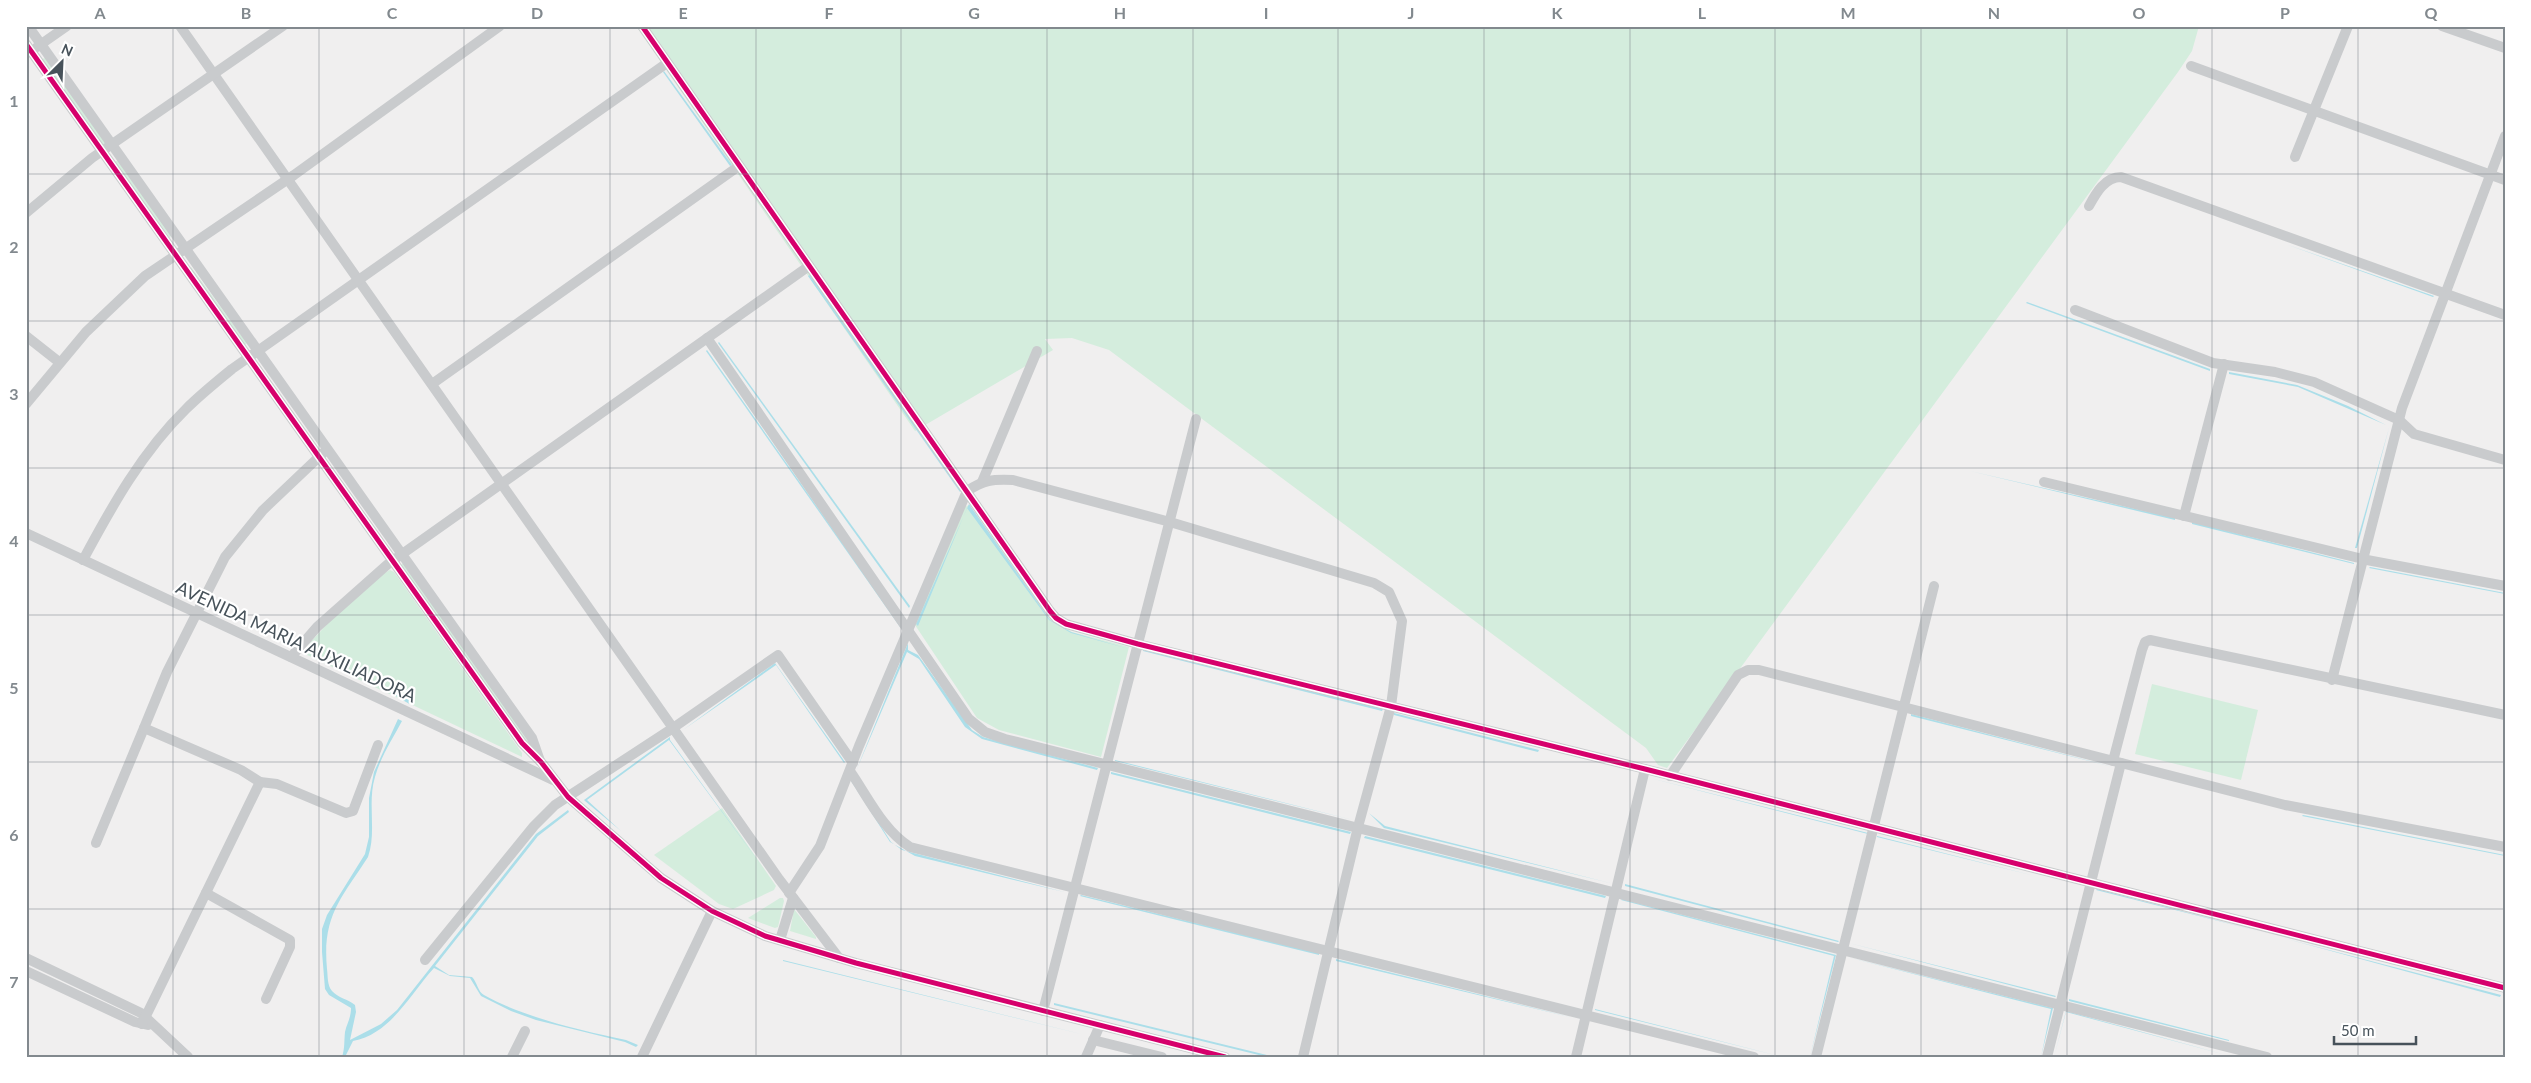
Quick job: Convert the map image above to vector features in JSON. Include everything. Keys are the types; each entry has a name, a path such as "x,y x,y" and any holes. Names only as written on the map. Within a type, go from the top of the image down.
{"street":[{"path":"28,26 532,738 541,762"},
{"path":"67,26 41,45 28,50 102,151 522,743 541,762 568,797 661,878 712,912 780,940 839,958 1222,1056"},
{"path":"180,26 791,895 839,958"},
{"path":"26,213 102,151 283,26"},
{"path":"26,404 59,362 115,302 144,276 288,179 500,26"},
{"path":"642,26 1056,618 1077,627 1138,644 1645,769 2505,988"},
{"path":"2295,157 2315,112 2348,26"},
{"path":"2442,26 2505,48"},
{"path":"84,560 119,495 146,456 185,409 248,357 667,63"},
{"path":"2191,66 2505,180"},
{"path":"2332,680 2399,420 2505,136"},
{"path":"432,384 739,166"},
{"path":"2089,206 2099,189 2111,179 2121,177 2505,315"},
{"path":"291,657 317,627 392,561 809,266"},
{"path":"2075,310 2213,362 2294,375 2399,420 2414,434 2505,460"},
{"path":"26,336 59,362"},
{"path":"707,338 969,719 985,732 2267,1057"},
{"path":"982,482 1037,351"},
{"path":"2184,516 2224,364"},
{"path":"1044,1011 1196,419"},
{"path":"96,843 167,672 225,557 263,510 327,449"},
{"path":"780,940 791,895 820,846 967,491 982,482 992,479 1012,480 1170,522 1374,583 1389,592 1398,606 1402,621 1390,706 1358,827 1303,1057"},
{"path":"2044,482 2363,559 2505,586"},
{"name":"AVENIDA MARIA AUXILIADORA","path":"26,533 553,780"},
{"path":"1816,1057 1934,586"},
{"path":"2047,1057 2091,883 2145,642 2150,640 2332,680 2505,715"},
{"path":"425,960 534,826 555,805 673,728 778,655 852,767 889,830 910,847 1754,1057"},
{"path":"1670,776 1738,675 1748,670 1759,670 2285,805 2505,848"},
{"path":"144,728 241,770 260,782 277,784 346,813 353,811 378,745"},
{"path":"1576,1057 1645,769"},
{"path":"144,1020 260,782"},
{"path":"206,893 290,940 290,947 266,999"},
{"path":"642,1057 712,912"},
{"path":"26,958 154,1026 188,1057"},
{"path":"26,971 144,1020"},
{"path":"1086,1057 1100,1025"},
{"path":"512,1057 525,1031"},
{"path":"1093,1040 1162,1057"}],"green space":[{"path":"636,26 2199,26 2192,51 2178,72 1667,768 1658,765 1646,748 1109,350 1072,338 1045,339 1053,350 915,431"},
{"path":"45,58 105,144 102,145 42,59"},
{"path":"118,160 171,235 170,238 115,162"},
{"path":"191,267 247,343 245,345 191,270"},
{"path":"969,505 1051,619 1072,632 1129,647 1101,757 999,730 977,718 915,625 965,507"},
{"path":"403,563 533,745 531,748 401,565"},
{"path":"390,570 394,572 522,753 522,757 303,653 308,645 343,608"},
{"path":"2152,684 2258,710 2241,780 2135,754"},
{"path":"722,808 776,886 774,890 733,909 719,904 654,855"},
{"path":"783,898 784,901 778,927 775,928 748,918"},
{"path":"794,909 816,937 816,939 790,931"}],"water":[{"path":"664,71 732,165 730,166"},
{"path":"2274,240 2434,296 2433,297"},
{"path":"810,275 961,491 960,492 808,276"},
{"path":"2026,303 2210,369 2210,371"},
{"path":"718,343 910,606 909,608"},
{"path":"706,351 901,626 900,627"},
{"path":"2229,372 2297,385 2348,406 2386,425 2298,387 2229,374"},
{"path":"2389,428 2357,548 2355,548"},
{"path":"1970,471 2175,518 2175,520"},
{"path":"969,504 1050,620 1071,632 1129,649 1071,633 1049,620 967,508"},
{"path":"963,517 918,626 916,624"},
{"path":"2192,522 2354,563 2354,564 2192,524"},
{"path":"2369,568 2505,593 2505,594"},
{"path":"908,643 908,650 918,655 972,730 983,737 1098,768 1097,770 982,739 965,727 919,659 907,652 856,771"},
{"path":"1143,650 1383,709 1382,711"},
{"path":"775,663 844,763 776,665 683,730"},
{"path":"1394,713 1539,750 1538,752 1394,715"},
{"path":"1911,714 2113,767 1911,716"},
{"path":"398,719 402,721 387,748 375,777 372,797 372,837 368,857 342,897 331,921 328,935 326,951 329,986 334,993 355,1005 356,1012 350,1040 381,1024 397,1010 536,834 568,810 569,812 538,836 435,966 449,975 472,977 482,994 516,1010 572,1028 626,1040 638,1045 636,1047 625,1042 536,1020 511,1011 481,996 470,978 450,976 434,968 389,1022 366,1037 353,1041 345,1057 342,1057 345,1032 351,1008 329,995 325,989 322,929 327,915 365,854 369,837 369,798 374,772"},
{"path":"670,737 670,740 775,884 669,740 587,800 621,831 584,800"},
{"path":"1115,760 1353,820 1115,761"},
{"path":"1111,772 1351,832 1350,834 1111,774"},
{"path":"1650,778 1868,833 1868,834"},
{"path":"852,780 891,842 894,844 890,842"},
{"path":"1369,813 1385,826 1610,883 1384,828"},
{"path":"2302,816 2505,855 2505,856"},
{"path":"1365,836 1606,896 1605,898 1364,838"},
{"path":"1877,836 2083,888 1877,837"},
{"path":"906,851 1064,892 915,856"},
{"path":"1625,884 1839,941 1625,886"},
{"path":"2097,889 2258,931 2096,890"},
{"path":"1080,896 1319,953 1319,955"},
{"path":"1622,899 1836,955 1810,1057 1834,956"},
{"path":"2272,935 2501,995 2500,997"},
{"path":"1849,943 2056,996 2055,997"},
{"path":"1847,957 2053,1008 2041,1057 2051,1009"},
{"path":"1336,959 1574,1018 1336,961"},
{"path":"783,960 1085,1035 783,961"},
{"path":"2069,999 2229,1040 2229,1041 2069,1001"},
{"path":"1054,1003 1275,1057 1267,1057 1054,1005"},
{"path":"1595,1009 1783,1057 1595,1010"},
{"path":"2066,1011 2226,1055 2066,1012 2054,1057"}],"waterway":[{"path":"391,691 409,702"}],"cycle path":[{"path":"642,26 1050,611 1056,618 1066,624 1138,644 1645,769 2505,988"},
{"path":"26,44 522,743 541,762 568,797 661,878 712,911 765,936 856,963 1225,1057"}]}
